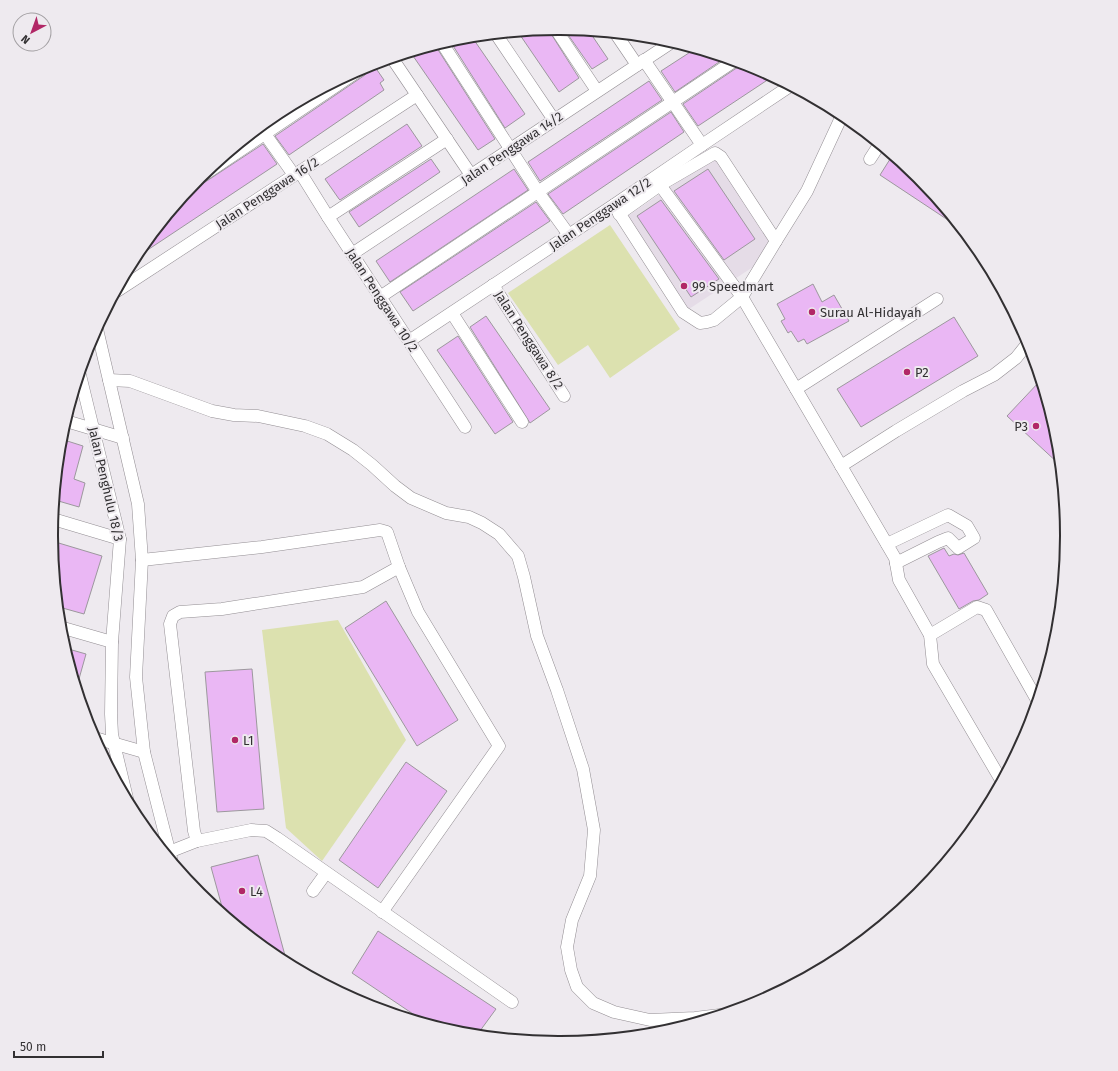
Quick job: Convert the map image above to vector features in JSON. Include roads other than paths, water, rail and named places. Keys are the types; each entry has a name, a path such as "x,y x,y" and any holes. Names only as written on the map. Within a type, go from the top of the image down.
{"street":[{"path":"560,35 597,91"},
{"path":"499,39 554,120"},
{"path":"620,39 673,102 702,144"},
{"name":"Jalan Penggawa 14/2","path":"352,254 665,47"},
{"path":"445,48 538,192 569,235"},
{"path":"395,63 471,175"},
{"path":"380,297 728,65"},
{"name":"Jalan Penggawa 12/2","path":"409,341 569,235 617,209 702,144 785,89"},
{"name":"Jalan Penggawa 16/2","path":"127,283 417,95"},
{"path":"776,241 721,157 715,153 617,209 683,312 700,323 714,320 742,297 807,191 839,121"},
{"name":"Jalan Penggawa 10/2","path":"263,132 297,174 328,217 465,427"},
{"path":"328,217 447,139"},
{"path":"870,159 877,149"},
{"path":"660,185 742,297 868,510 895,558 899,580 930,635 933,664 998,775"},
{"name":"Jalan Penggawa 8/2","path":"493,285 564,396"},
{"path":"796,389 937,298"},
{"path":"452,313 522,422"},
{"path":"99,340 138,504 142,560 136,677 144,752 168,848"},
{"path":"841,466 962,391 994,375 1016,358 1023,349"},
{"path":"109,380 130,381 212,411 234,415 258,416 305,426 327,434 353,450 411,498 446,513 469,517 499,534 518,556 537,636 557,690 583,769 594,830 590,876 572,920 567,947 571,970 577,987 593,1003 614,1012 650,1020 692,1018"},
{"name":"Jalan Penghulu 18/3","path":"82,384 120,538 112,642 111,714 112,734 123,780"},
{"path":"72,423 123,438"},
{"path":"887,544 948,515 967,526 974,538 958,548 948,538 896,563"},
{"path":"59,521 120,538"},
{"path":"142,560 262,547 380,530 387,532 399,567 418,612 498,746 382,912"},
{"path":"197,841 194,831 170,624 173,616 180,612 222,609 363,587 399,567"},
{"path":"930,635 978,607 986,610 1034,694"},
{"path":"67,629 112,642"},
{"path":"103,740 144,752"},
{"path":"173,853 197,841 251,830 266,831 512,1002"},
{"path":"313,891 326,873"}],"place":[{"name":"99 Speedmart","path":"684,286"},
{"name":"Surau Al-Hidayah","path":"812,312"},
{"name":"P2","path":"907,372"},
{"name":"P3","path":"1036,426"},
{"name":"L1","path":"235,740"},
{"name":"L4","path":"242,891"}]}
